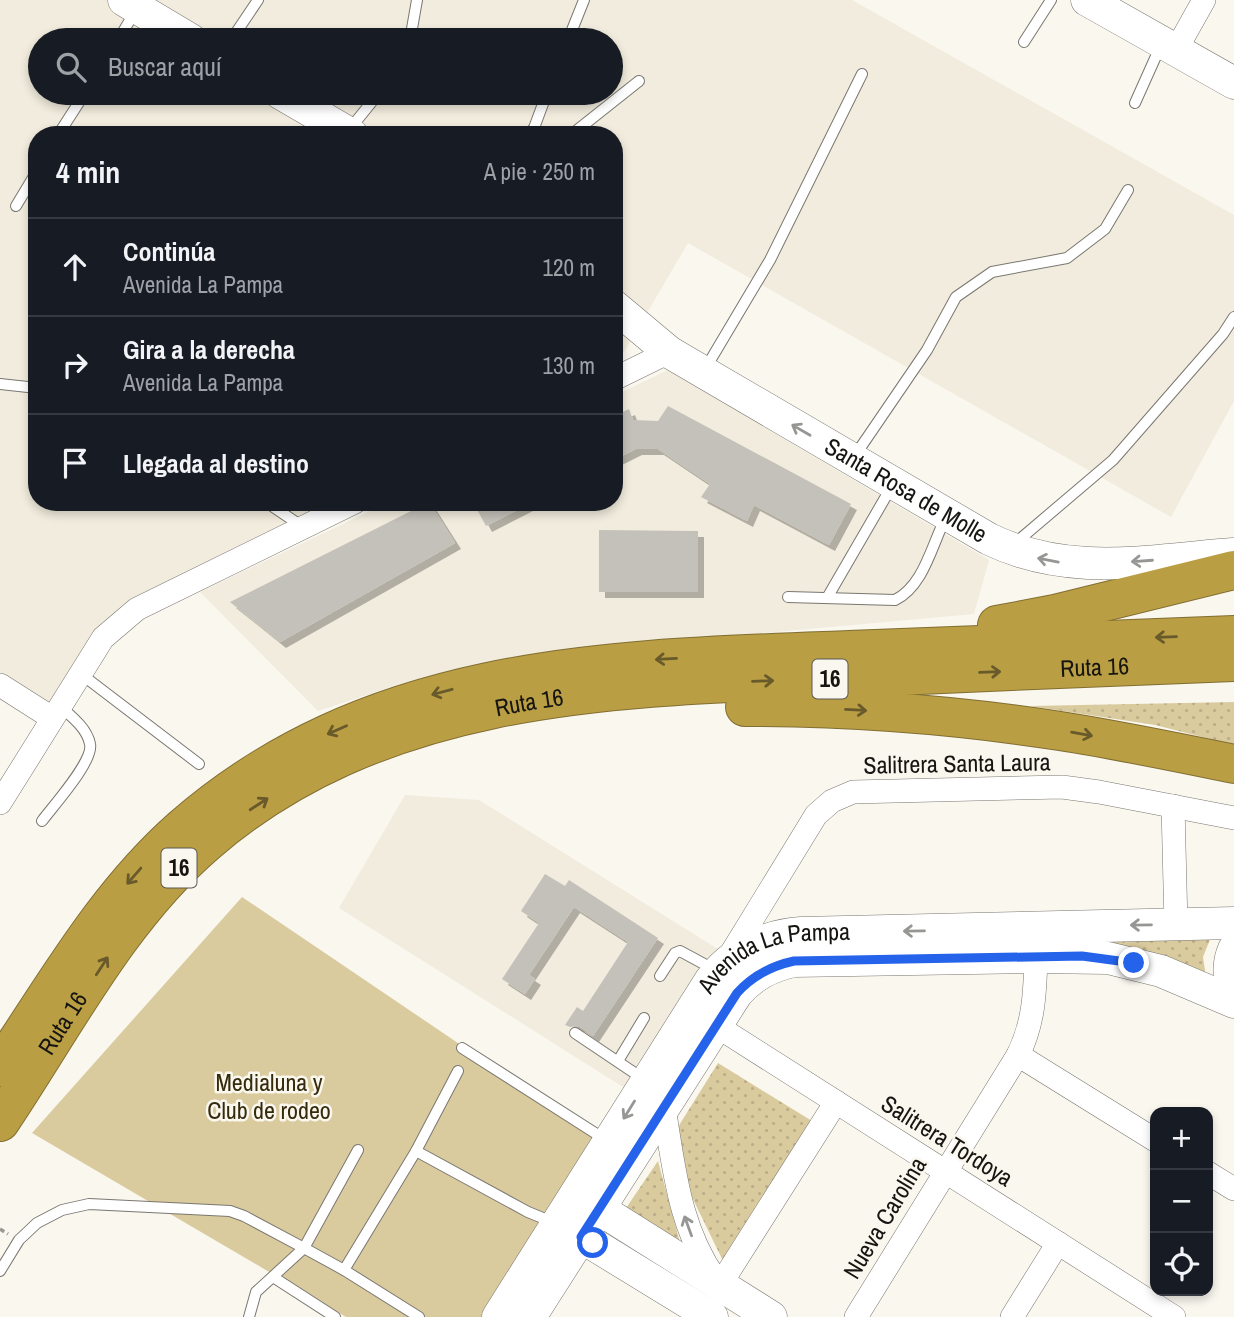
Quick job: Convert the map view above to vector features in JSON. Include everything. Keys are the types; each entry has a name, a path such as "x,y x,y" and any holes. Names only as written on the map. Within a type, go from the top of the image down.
{"highway":[{"path":"808,652 1007,623 1234,570"},
{"name":"Ruta 16","path":"0,1067 113,900 181,829 240,784 277,760 358,720 443,691 488,681 567,668 647,660 1234,635"},
{"name":"Ruta 16","path":"4,1118 118,942 140,912 186,862 230,824 291,784 356,751 428,724 524,702 638,688 1234,662"},
{"path":"428,724 616,709 801,707 1004,723 1114,740 1234,764"},
{"path":"0,1056 71,962"}],"street":[{"path":"1087,0 1234,83"},
{"path":"1169,47 1204,0"},
{"path":"131,4 171,28"},
{"path":"300,105 335,126"},
{"name":"Santa Rosa de Molle","path":"623,314 669,352 1009,549 1070,564 1234,554"},
{"path":"623,375 669,352"},
{"path":"0,803 103,638 137,609 336,511"},
{"path":"0,685 56,712"},
{"name":"Salitrera Santa Laura","path":"721,967 810,823 823,807 842,796 865,790 1043,787 1099,792 1234,818"},
{"path":"1173,806 1176,925"},
{"name":"Avenida La Pampa","path":"498,1317 569,1230 587,1201 664,1107 703,1018 721,967 758,942 786,934 1234,923"},
{"path":"1234,949 1229,964 1234,991"},
{"name":"Avenida La Pampa","path":"587,1201 608,1142 647,1081 703,1018 746,983 780,964 794,961 1082,956 1134,963 1161,971 1234,1002"},
{"name":"Nueva Carolina","path":"856,1317 1018,1055 1028,1034 1033,1011 1036,957"},
{"name":"Salitrera Tordoya","path":"703,1018 1174,1317"},
{"path":"1018,1055 1150,1137"},
{"path":"720,1285 836,1102"},
{"path":"664,1107 683,1214 698,1252 720,1285"},
{"path":"1213,1176 1234,1189"},
{"path":"587,1201 771,1317"},
{"path":"569,1230 712,1317"},
{"name":"Avenida La Pampa","path":"530,1317 569,1230"},
{"path":"1012,1317 1058,1242"}],"lane":[{"path":"239,28 258,0"},
{"path":"412,28 416,0"},
{"path":"573,28 584,0"},
{"path":"1024,43 1051,0"},
{"path":"122,28 131,4"},
{"path":"1135,103 1169,47"},
{"path":"703,372 770,260 862,74"},
{"path":"623,93 639,80"},
{"path":"64,126 77,105"},
{"path":"354,126 370,105"},
{"path":"535,126 543,105"},
{"path":"582,126 608,105"},
{"path":"16,206 28,187"},
{"path":"853,460 927,350 956,297 992,272 1067,258 1105,229 1128,190"},
{"path":"1009,549 1113,460 1223,334 1234,317"},
{"path":"0,384 28,387"},
{"path":"827,598 893,483"},
{"path":"279,511 303,527"},
{"path":"789,597 895,600 906,595 919,577 947,515"},
{"path":"80,674 199,764"},
{"path":"42,821 85,763 91,750 90,741 83,728 56,712"},
{"path":"660,976 680,951 721,967"},
{"path":"618,1061 644,1018"},
{"path":"575,1033 647,1081"},
{"path":"462,1048 608,1142"},
{"path":"344,1270 416,1151 458,1071"},
{"path":"249,1317 256,1292 304,1248 358,1150"},
{"path":"416,1151 528,1212 569,1230"},
{"path":"0,1271 19,1240 37,1223 62,1210 89,1204 230,1211 344,1270 419,1317"},
{"path":"272,1277 335,1317"}],"shaded area":[{"path":"0,0 852,0 1234,215 1234,401 1171,517 688,243 623,354 623,126 28,126 28,511 334,511 116,622 84,653 45,708 0,679"},
{"path":"668,370 989,560 974,614 558,652 400,684 318,711 200,592 370,511 623,511 623,392"},
{"path":"405,795 479,800 721,951 631,1092 339,908"}],"green space":[{"path":"1234,702 1234,745 1155,725 1030,706"},
{"name":"Medialuna y Club de rodeo","path":"242,897 597,1137 493,1317 346,1317 32,1133"},
{"path":"1211,937 1203,957 1206,977 1131,949 771,946"},
{"path":"718,1063 812,1121 724,1263 690,1193 678,1127"},
{"path":"658,1161 682,1250 624,1211"}],"building":[{"path":"668,406 851,504 829,545 754,505 747,521 701,497 710,484 658,449 636,449 623,456 623,412 629,409 633,420 658,421"},
{"path":"411,511 435,511 455,543 280,642 230,602"},
{"path":"478,511 515,511 486,526"},
{"path":"599,530 698,531 698,592 599,592"},
{"path":"545,874 565,886 569,880 658,938 593,1036 579,1026 565,1025 577,1007 583,1011 628,942 574,907 529,975 535,979 525,994 502,979 539,923 521,911"}],"route":[{"path":"593,1243 581,1237 737,993 746,983 767,969 794,961 1082,956 1134,963"}]}
